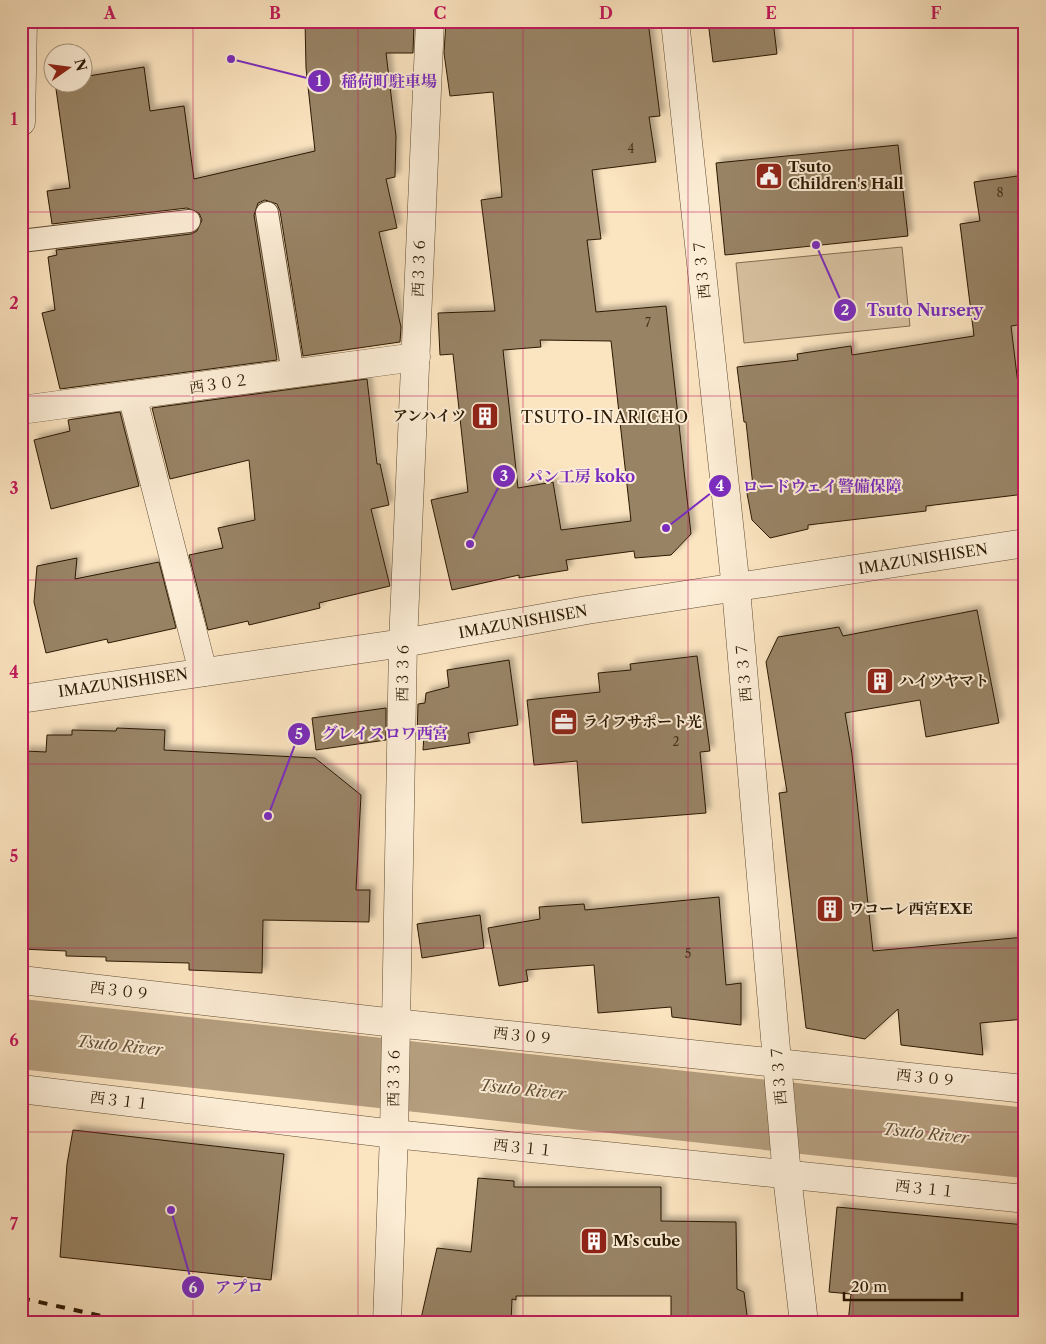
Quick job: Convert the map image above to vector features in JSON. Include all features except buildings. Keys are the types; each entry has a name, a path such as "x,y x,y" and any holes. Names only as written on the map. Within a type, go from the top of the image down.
{"street":[{"path":"21,122 23,21"},
{"name":"西３３６","path":"387,1323 394,1134 403,643 430,21"},
{"name":"西３３７","path":"675,21 736,589 786,1164 804,1323"},
{"name":"西３０２","path":"21,410 416,357"},
{"path":"132,395 203,672"},
{"name":"IMAZUNISHISEN","path":"21,698 403,643 587,610 736,589 1025,543"},
{"name":"西３０９","path":"21,980 395,1023 1025,1089"},
{"name":"西３１１","path":"21,1089 394,1134 786,1164 1025,1199"}],"lane":[{"path":"267,213 293,374"},
{"path":"21,241 189,221"}],"shaded area":[{"path":"902,247 910,326 744,343 736,263"}],"waterway":[{"name":"Tsuto River","path":"21,1034 1025,1143"}],"railway":[{"path":"21,1298 133,1323"},
{"path":"21,1321 31,1323"}],"place":[{"name":"稲荷町駐車場","path":"231,59"},
{"name":"Tsuto Children's Hall","path":"769,176"},
{"name":"Tsuto Nursery","path":"816,245"},
{"name":"アンハイツ","path":"485,416"},
{"name":"ロードウェイ警備保障","path":"666,528"},
{"name":"パン工房 koko","path":"470,544"},
{"name":"ハイツヤマト","path":"880,681"},
{"name":"ライフサポート光","path":"564,722"},
{"name":"グレイスロワ西宮","path":"268,816"},
{"name":"ワコーレ西宮EXE","path":"830,909"},
{"name":"アプロ","path":"171,1210"},
{"name":"M’s cube","path":"594,1241"}],"district":[{"name":"TSUTO-INARICHO","path":"605,417"}]}
